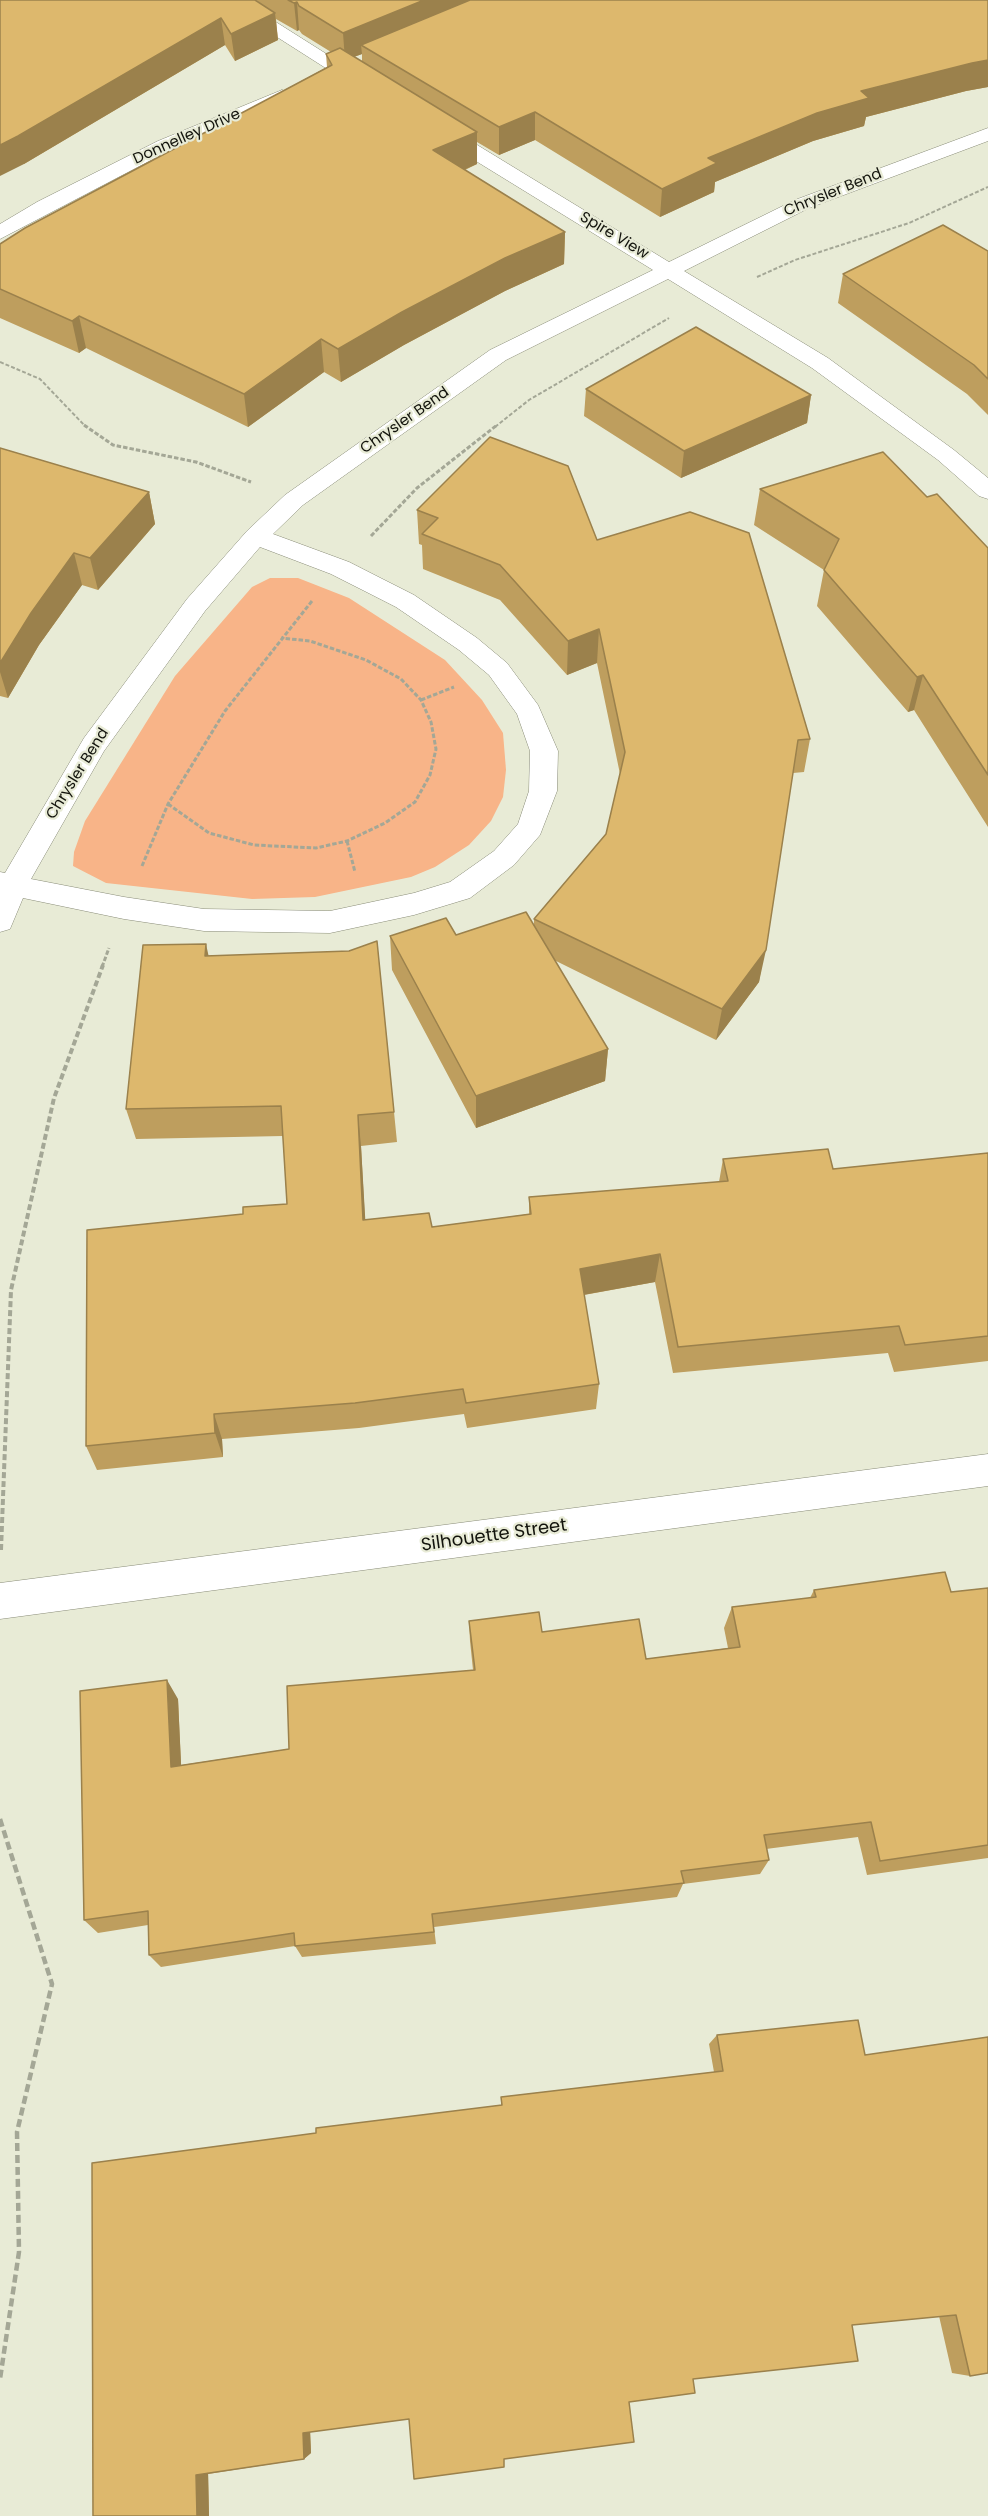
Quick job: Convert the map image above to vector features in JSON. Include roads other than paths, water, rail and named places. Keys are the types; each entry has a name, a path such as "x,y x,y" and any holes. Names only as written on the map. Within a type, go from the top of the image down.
{"street":[{"path":"228,0 351,67 384,97"},
{"path":"321,79 351,67"},
{"name":"Donnelley Drive","path":"0,232 44,206 165,145 301,88"},
{"name":"Spire View","path":"424,121 820,363 946,455 988,491"},
{"name":"Chrysler Bend","path":"0,921 7,884 94,746 196,605 256,537 294,500 498,356 802,204 988,134"},
{"path":"7,884 124,908 204,920 330,921 414,904 460,890 504,858 530,828 543,791 544,751 529,712 498,669 468,644 405,601 340,568 256,537"},
{"name":"Silhouette Street","path":"0,1601 988,1470"}]}
